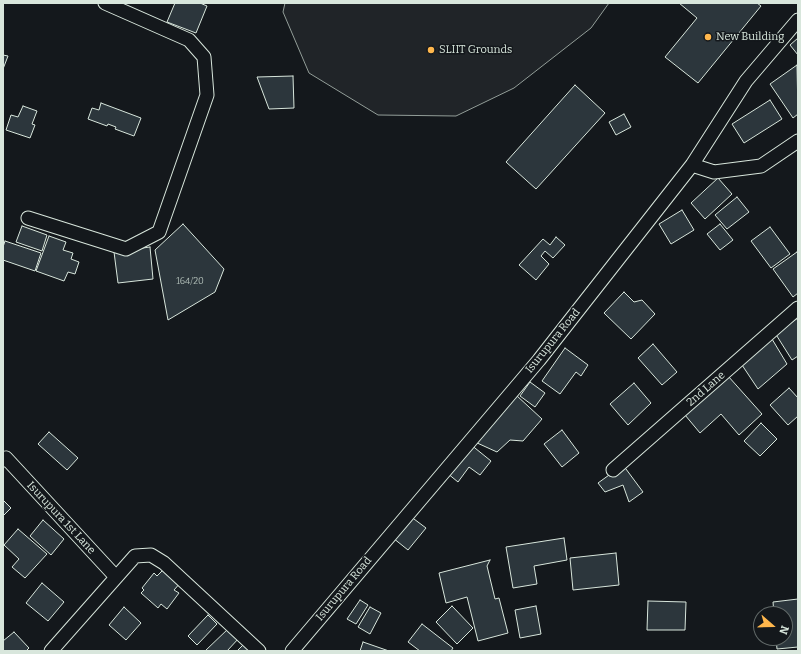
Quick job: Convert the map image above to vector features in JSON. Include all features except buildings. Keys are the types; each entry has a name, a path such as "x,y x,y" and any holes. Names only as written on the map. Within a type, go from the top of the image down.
{"street":[{"path":"28,218 126,249 159,232 207,95 204,57 189,40 105,3"},
{"name":"Isurupura Road","path":"292,651 539,360 692,165 746,81 798,20"},
{"path":"692,165 714,172 762,166 798,141"},
{"name":"2nd Lane","path":"613,470 798,308"},
{"name":"Isurupura 1st Lane","path":"5,459 116,577"},
{"path":"51,651 136,556 151,555 164,563 259,651"}],"shaded area":[{"name":"SLIIT Grounds","path":"285,3 609,3 591,28 514,88 456,116 378,115 309,73 283,12"}],"place":[{"name":"New Building","path":"708,37"},
{"name":"SLIIT Grounds","path":"431,50"}]}
